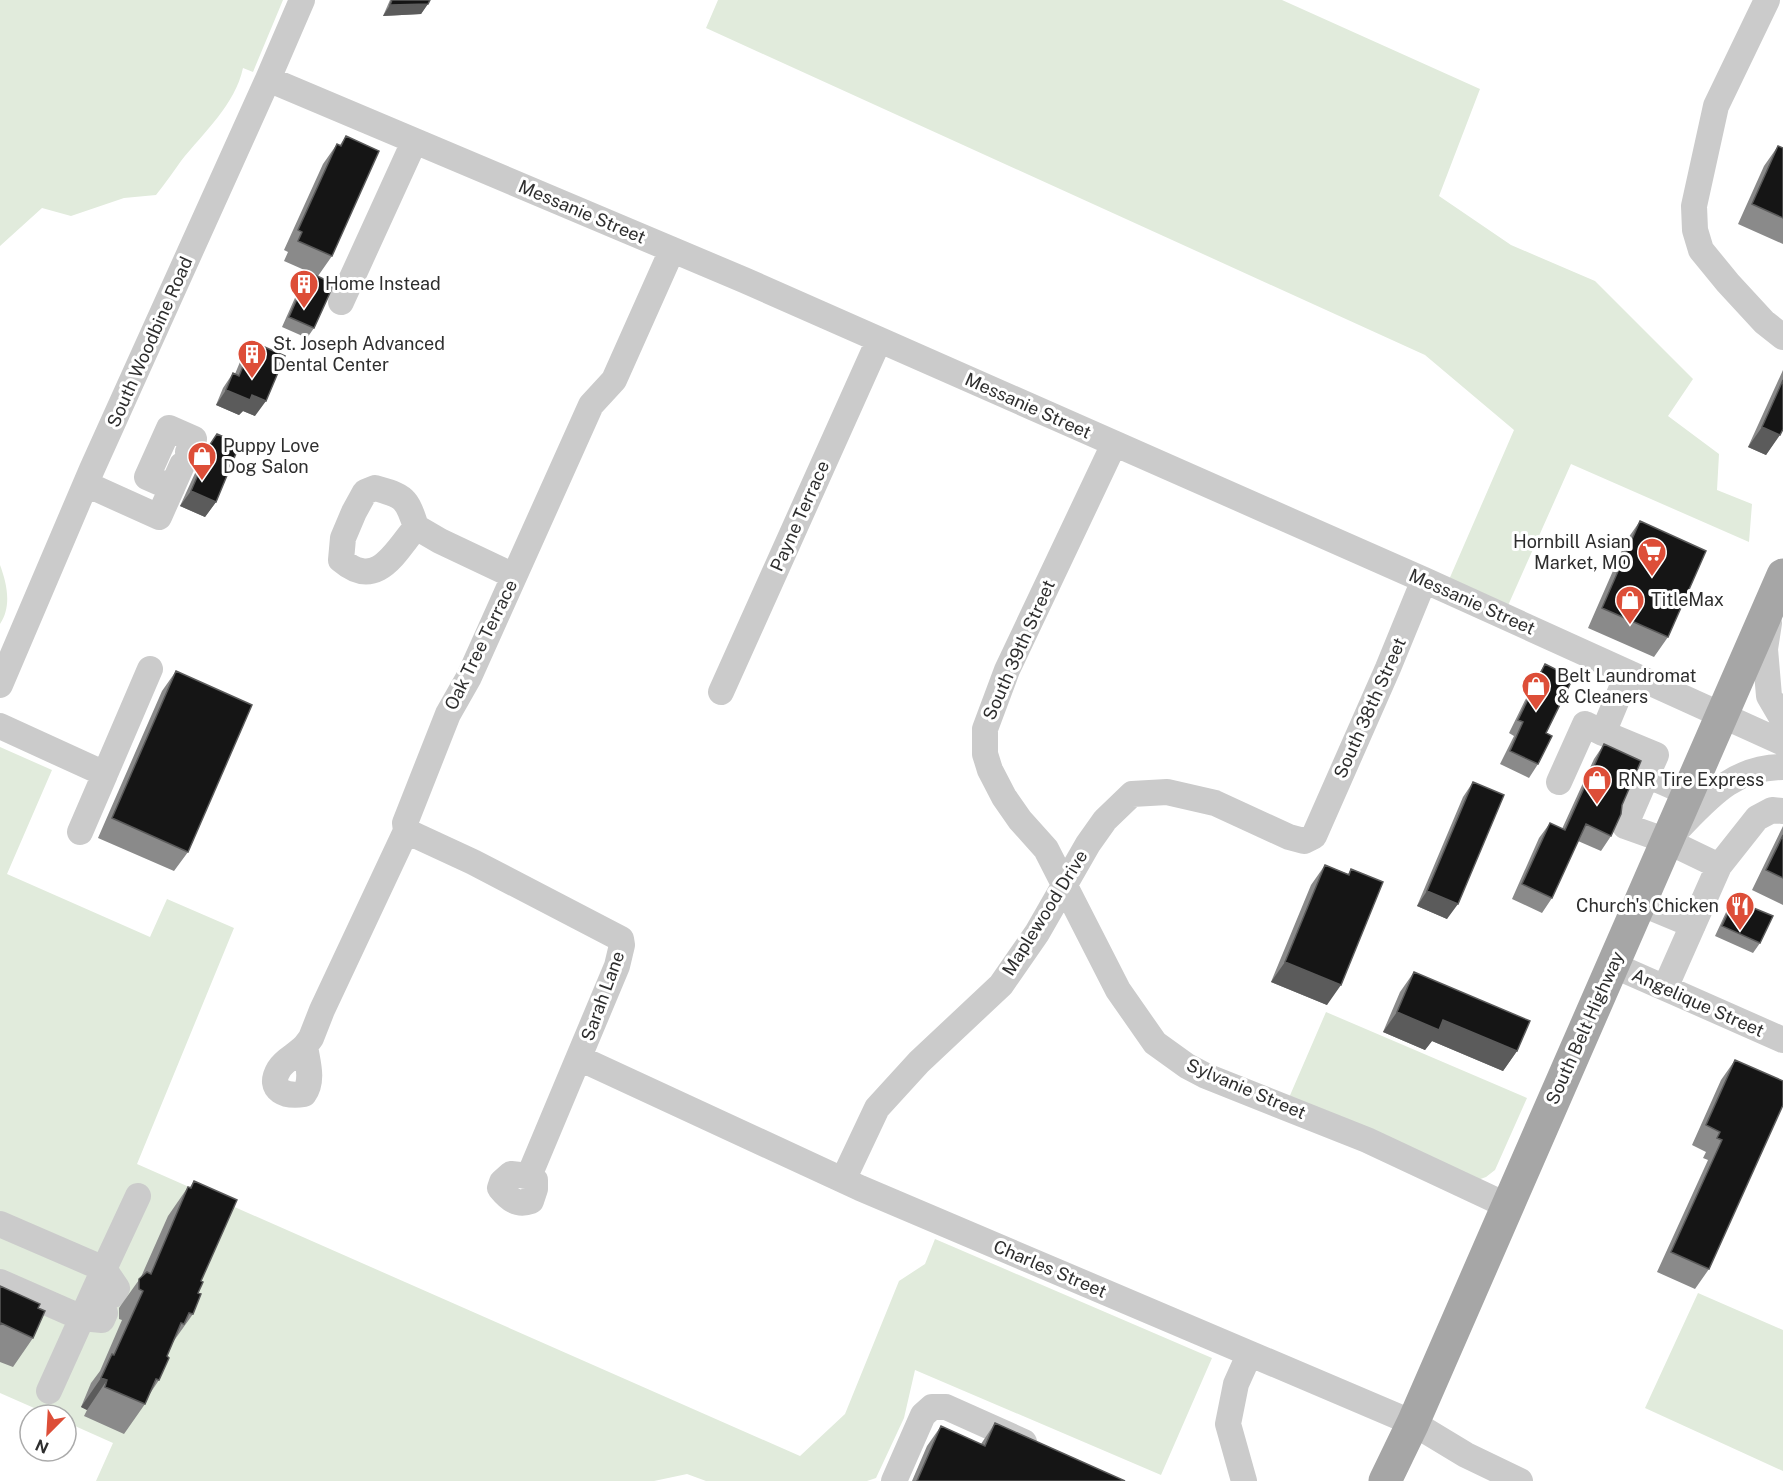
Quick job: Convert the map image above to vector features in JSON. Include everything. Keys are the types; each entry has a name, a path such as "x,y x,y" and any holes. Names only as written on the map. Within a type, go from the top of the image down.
{"main road":[{"name":"South Belt Highway","path":"1385,1481 1413,1423 1778,586"}],"street":[{"name":"South Woodbine Road","path":"0,685 86,484 302,0"},
{"path":"1767,0 1716,106 1694,206 1695,230 1701,250 1728,283 1764,322 1783,337"},
{"name":"Messanie Street","path":"268,79 879,340 1424,580 1783,743"},
{"path":"341,302 414,141"},
{"name":"Oak Tree Terrace","path":"305,1046 311,1038 321,1010 405,831 405,823 448,714 469,677 591,405 614,380 672,250"},
{"name":"Payne Terrace","path":"721,692 879,340"},
{"name":"South 39th Street","path":"1064,883 1046,849 1020,820 990,771 985,754 985,729 1007,670 1114,444"},
{"path":"86,484 159,517 180,468"},
{"path":"416,527 514,576"},
{"name":"South 38th Street","path":"1314,836 1424,580"},
{"path":"1778,586 1765,649 1770,696 1783,720"},
{"path":"80,832 150,669"},
{"path":"1603,733 1628,673"},
{"path":"1559,782 1585,724 1656,755 1624,826 1667,841 1719,866"},
{"path":"0,726 105,774"},
{"path":"1667,841 1713,793 1737,777 1760,769 1783,768"},
{"path":"1647,775 1688,793"},
{"name":"Maplewood Drive","path":"843,1180 877,1108 919,1062 1001,985 1037,933 1088,844 1105,820 1132,794 1167,792 1215,803 1289,837 1304,841 1314,836"},
{"path":"1665,988 1719,866 1757,818 1772,810 1783,811"},
{"name":"Sarah Lane","path":"405,831 473,862 621,939 622,945 617,966 529,1176"},
{"name":"Sylvanie Street","path":"1064,883 1118,990 1155,1043 1187,1066 1206,1076 1367,1140 1508,1206"},
{"path":"1640,903 1693,926"},
{"name":"Angelique Street","path":"1613,965 1783,1041"},
{"name":"Charles Street","path":"579,1058 843,1180 1413,1423 1466,1455 1520,1481"},
{"path":"100,1309 104,1269 138,1196"},
{"path":"0,1224 104,1269 117,1288 100,1309 49,1391"},
{"path":"0,1282 100,1309"},
{"path":"1244,1481 1228,1424 1236,1384 1249,1355"},
{"path":"894,1481 924,1415 932,1407 946,1407 1050,1453"}],"green space":[{"path":"0,0 283,0 253,72 243,68 226,106 156,195 124,198 71,216 42,208 0,246"},
{"path":"718,0 1282,0 1480,89 1439,196 1511,245 1595,281 1693,379 1668,416 1719,454 1717,490 1752,504 1749,542 1571,464 1506,610 1448,582 1514,430 1425,355 706,28"},
{"path":"0,565 5,580 7,602 0,624"},
{"path":"0,747 52,770 7,874 150,937 167,899 234,928 137,1164 800,1456 845,1414 899,1281 925,1264 935,1239 1212,1358 1161,1475 915,1370 904,1418 876,1478 867,1481 706,1481 687,1474 654,1481 96,1481 113,1443 78,1427 78,1403 23,1403 0,1393"},
{"path":"1326,1012 1527,1098 1495,1170 1475,1181 1288,1100"},
{"path":"1698,1293 1783,1330 1783,1471 1645,1408"}],"building":[{"path":"392,0 430,0 428,4 390,5"},
{"path":"346,136 379,151 332,256 298,241 302,232 298,230 337,144 341,146"},
{"path":"1778,146 1783,148 1783,218 1752,204"},
{"name":"Home Instead","path":"309,272 334,284 314,328 289,317"},
{"path":"253,342 285,356 266,401 252,395 250,400 226,390 233,373 239,376"},
{"path":"1783,380 1783,429 1780,435 1762,427"},
{"path":"217,434 240,444 216,502 191,491 207,449"},
{"path":"1640,521 1706,551 1668,637 1602,608"},
{"path":"1545,664 1573,678 1546,733 1552,736 1538,764 1510,751 1523,722 1518,720"},
{"path":"176,671 252,705 188,852 112,818"},
{"path":"1604,744 1641,761 1611,836 1586,824 1552,898 1522,884 1550,823 1565,830"},
{"path":"1473,782 1504,795 1458,904 1427,891"},
{"path":"1783,835 1783,878 1766,870"},
{"path":"1325,865 1349,875 1351,869 1383,882 1341,985 1285,962"},
{"path":"1734,900 1773,916 1760,943 1722,926"},
{"path":"1414,972 1530,1021 1517,1051 1443,1020 1439,1030 1397,1012"},
{"path":"1735,1060 1783,1081 1783,1105 1709,1269 1671,1252 1722,1140 1717,1138 1720,1132 1706,1125"},
{"path":"194,1181 237,1200 201,1281 203,1282 198,1293 201,1294 193,1314 189,1313 184,1324 181,1323 167,1356 169,1358 159,1380 156,1379 145,1404 105,1387 107,1380 101,1378 143,1291 139,1289 139,1279 147,1272 151,1274 188,1187 191,1188"},
{"path":"0,1286 40,1304 38,1308 45,1311 33,1338 1,1323 0,1325"},
{"path":"995,1423 1125,1481 917,1481 941,1426 985,1446"}],"place":[{"name":"Home Instead","path":"304,310"},
{"name":"St. Joseph Advanced Dental Center","path":"252,380"},
{"name":"Puppy Love Dog Salon","path":"202,482"},
{"name":"Hornbill Asian Market, MO","path":"1652,578"},
{"name":"TitleMax","path":"1630,626"},
{"name":"Belt Laundromat & Cleaners","path":"1536,712"},
{"name":"RNR Tire Express","path":"1597,806"},
{"name":"Church's Chicken","path":"1740,932"}]}
